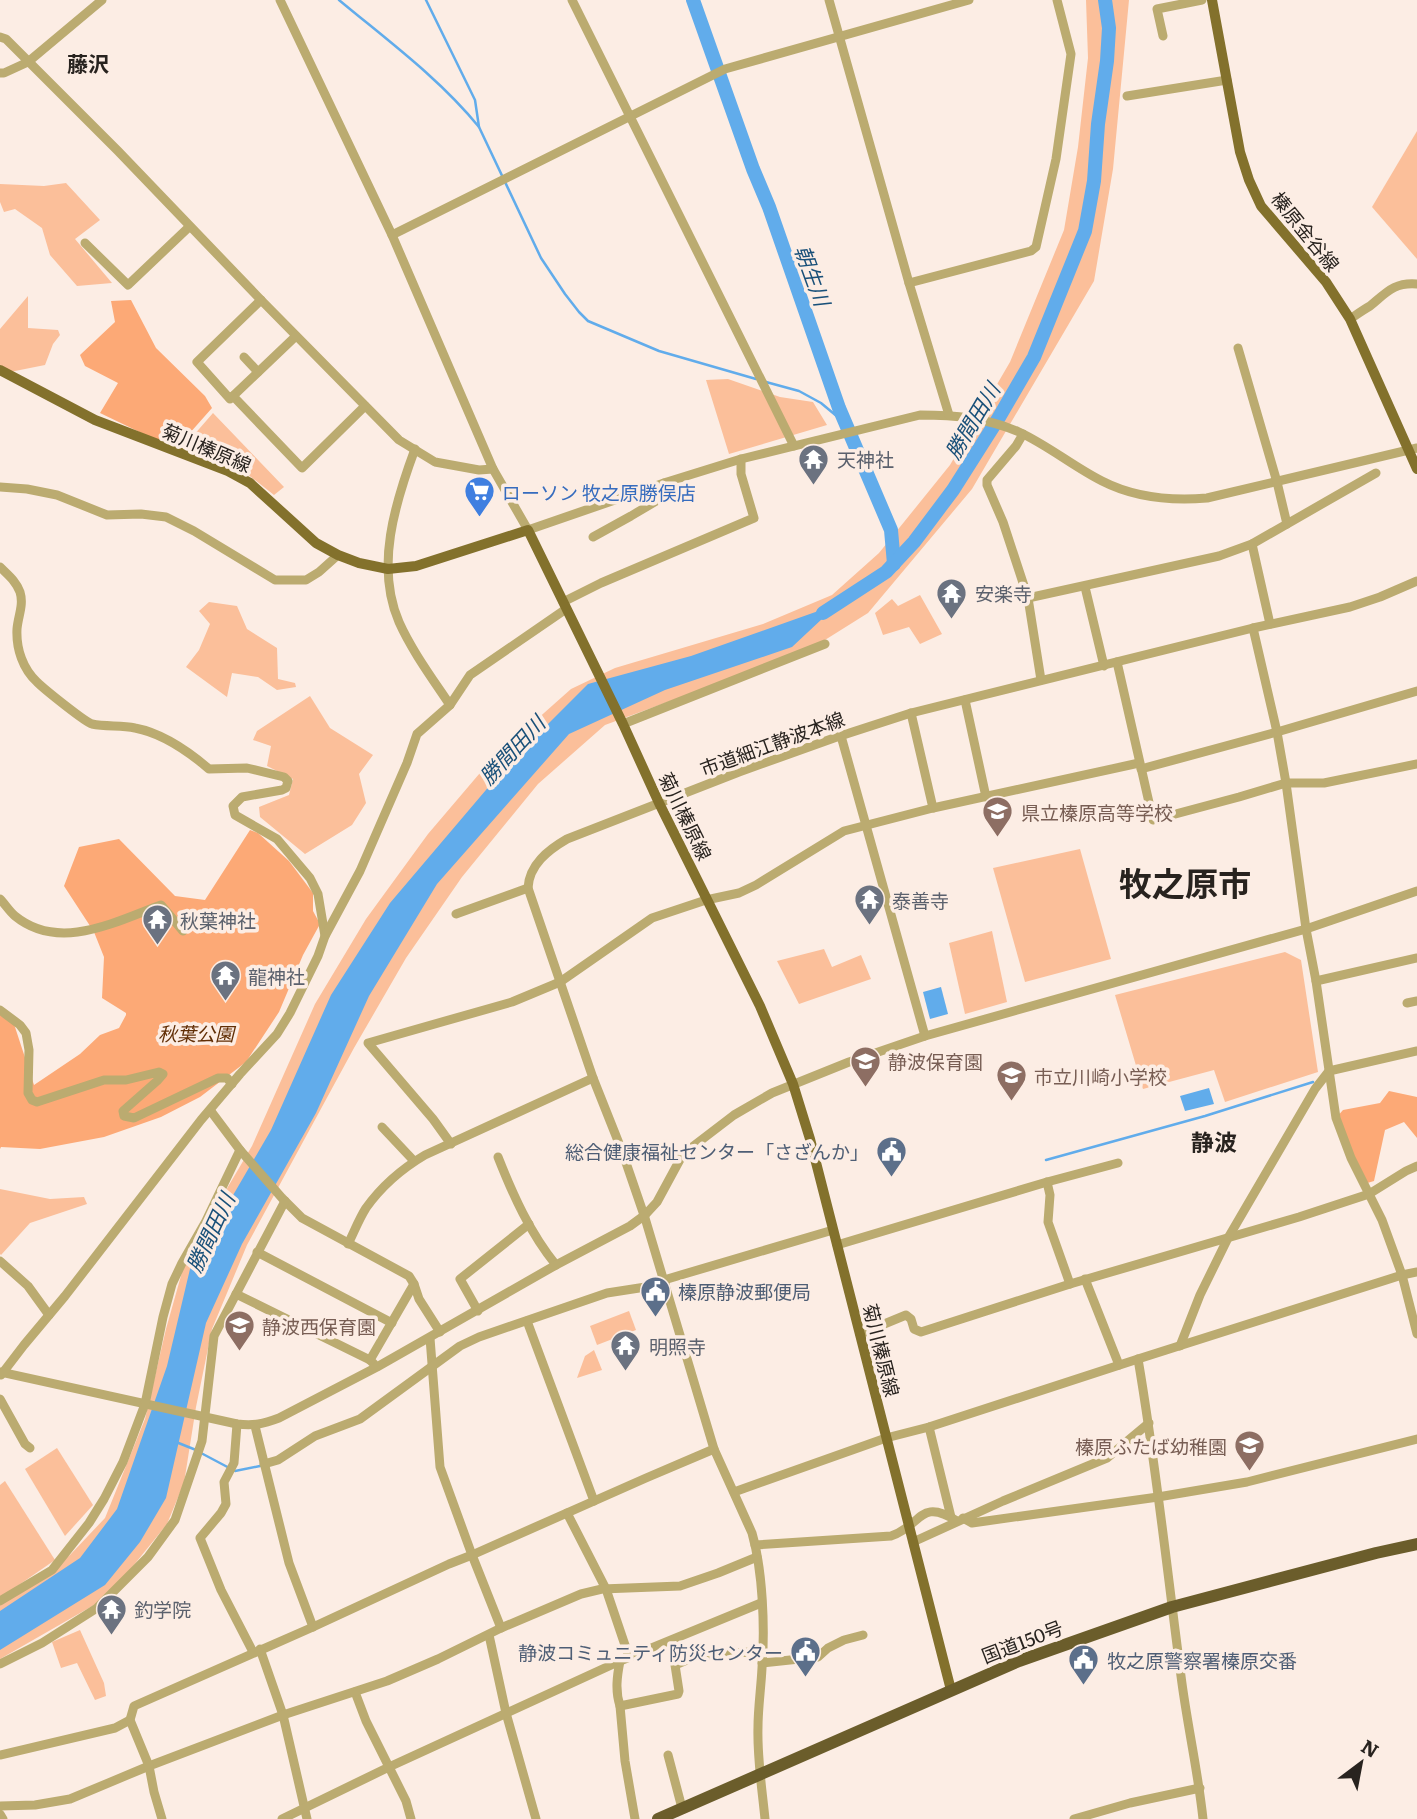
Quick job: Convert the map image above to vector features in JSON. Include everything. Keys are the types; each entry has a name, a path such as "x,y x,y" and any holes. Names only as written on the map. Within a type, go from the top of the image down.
{"highway":[{"name":"国道150号","path":"658,1819 1019,1661 1172,1607 1417,1544"}],"main road":[{"name":"榛原金谷線","path":"1212,0 1240,152 1249,180 1261,206 1326,282 1350,319 1413,449 1417,469"},
{"name":"菊川榛原線","path":"0,370 95,420 228,471 250,483 316,543 359,563 388,569 416,566 528,530 760,1006 793,1084 810,1139 951,1690"}],"street":[{"path":"0,73 28,62 103,0"},
{"path":"280,0 392,235 493,469 528,530 741,459 920,415 953,415 984,420 1019,432 1102,481 1126,492 1181,500 1207,498 1413,449"},
{"path":"572,0 794,446"},
{"path":"829,0 909,283 953,415"},
{"path":"392,235 725,69 969,0"},
{"path":"909,283 1031,251 1036,247 1056,159 1071,54 1057,0"},
{"path":"1163,36 1157,9 1202,0"},
{"path":"0,37 6,39 118,151 399,440 435,463 479,470 493,469"},
{"path":"1127,96 1227,80"},
{"path":"85,243 128,285 189,227"},
{"path":"1350,319 1389,289 1407,283 1417,284"},
{"path":"261,300 197,362 230,399 296,336"},
{"path":"1238,348 1287,524"},
{"path":"244,357 258,372"},
{"path":"233,396 302,467 365,406"},
{"path":"1019,432 1016,446 988,480 987,485 1003,522 1028,598 1041,680"},
{"path":"415,449 401,487 390,537 388,587 399,622 450,705"},
{"path":"741,459 741,474 754,518 601,583 565,605 470,675 450,705 417,734 360,871 277,1034 209,1110 1,1374 237,1424 255,1426 279,1418 374,1364 430,1338 556,1265 630,1226 657,1202 684,1154 734,1115 772,1093 925,1036 1306,929 1417,891"},
{"path":"1028,598 1219,556 1252,544 1376,473"},
{"path":"593,537 668,494 664,483"},
{"path":"0,487 57,495 107,515 141,514 166,517 275,580 306,580 338,555"},
{"path":"1252,544 1270,624"},
{"path":"0,568 13,579 20,593 21,608 17,629 18,649 23,664 37,682 79,716 90,724 136,728 154,734 190,753 209,769 247,768 284,777 288,781 286,788 282,790 242,797 233,806 235,815 278,839 310,878 318,894 325,936"},
{"name":"市道細江静波本線","path":"528,888 531,872 545,854 567,839 841,736 911,713 1041,680 1350,607 1417,581"},
{"path":"1085,587 1104,666"},
{"path":"1253,628 1286,783 1336,1118 1350,1158 1382,1220 1402,1275 1417,1334"},
{"path":"623,724 825,645"},
{"path":"1117,662 1153,820 1286,783 1324,783 1417,764"},
{"path":"451,1144 368,1043 512,1002 559,982 652,918 706,900 739,893 844,831 864,824 1140,766 1277,733 1417,691"},
{"path":"965,700 986,797"},
{"path":"911,713 933,808"},
{"path":"841,736 925,1036"},
{"path":"456,914 528,888 593,1078 645,1215 714,1449 755,1545 763,1651 758,1728 759,1775 765,1819"},
{"path":"0,899 15,916 46,932 83,932 161,905 183,931"},
{"path":"1316,981 1417,958"},
{"path":"0,1010 26,1033 29,1050 28,1093 32,1100 43,1101 104,1080 126,1080 159,1072 163,1074 123,1111 124,1116 134,1118 218,1078 227,1078 232,1084"},
{"path":"1180,1346 1200,1295 1228,1238 1315,1089 1329,1071 1417,1051"},
{"path":"348,1244 366,1209 379,1192 414,1161 593,1078"},
{"path":"209,1110 240,1150 302,1218 408,1276 440,1332"},
{"path":"382,1127 414,1161"},
{"path":"0,1601 52,1570 104,1499 123,1462 145,1404 172,1284 240,1150"},
{"path":"498,1157 509,1185 540,1245 556,1265"},
{"path":"837,1245 1118,1163"},
{"path":"860,1334 906,1315 911,1319 914,1329 921,1332 1085,1279 1369,1194 1417,1166"},
{"path":"1047,1182 1048,1223 1070,1284"},
{"path":"0,1664 42,1643 97,1608 148,1557 175,1520 200,1447 215,1336 284,1199"},
{"path":"478,1311 460,1279 529,1224"},
{"path":"264,1464 278,1460 315,1436 360,1419 460,1346 479,1337 607,1293 665,1282 833,1230"},
{"path":"257,1252 392,1323"},
{"path":"0,1261 28,1286 49,1315"},
{"path":"734,1492 886,1438 929,1427 1417,1272"},
{"path":"1085,1279 1119,1365"},
{"path":"374,1364 392,1323 414,1284"},
{"path":"236,1294 374,1364"},
{"path":"527,1321 594,1501"},
{"path":"430,1338 440,1467 501,1628"},
{"path":"1138,1359 1149,1423 1181,1681 1203,1819"},
{"path":"0,1399 25,1444 30,1448"},
{"path":"913,1542 957,1519 1107,1458 1149,1423"},
{"path":"237,1424 233,1464 225,1482 226,1504 200,1538 222,1590 257,1651 283,1715 307,1819"},
{"path":"255,1426 289,1563 313,1627"},
{"path":"929,1427 957,1519"},
{"path":"755,1545 891,1536 899,1534 925,1513 937,1512 972,1523 1158,1497 1247,1482 1417,1439"},
{"path":"162,1819 153,1793 149,1766 130,1720 134,1706 313,1627 389,1590 714,1449"},
{"path":"567,1513 606,1589 629,1657"},
{"path":"0,1805 35,1805 70,1799 283,1715 355,1692 438,1659 501,1628 581,1594 606,1589 680,1586 757,1557"},
{"path":"282,1819 620,1661 761,1604"},
{"path":"489,1635 506,1713 536,1819"},
{"path":"762,1663 818,1657 844,1640 863,1635"},
{"path":"620,1706 678,1694 680,1690 675,1665 696,1656 763,1651"},
{"path":"620,1661 617,1697 635,1819"},
{"path":"355,1692 366,1721 406,1801 411,1819"},
{"path":"0,1755 116,1728 130,1720"},
{"path":"668,1755 682,1808"},
{"path":"1074,1819 1200,1788"},
{"path":"0,1814 3,1819"}],"shaded area":[{"path":"1086,0 1129,0 1113,169 1094,281 972,489 868,613 809,650 605,725 538,784 462,877 406,958 247,1245 212,1329 184,1483 167,1524 108,1597 0,1659 0,1605 70,1555 105,1518 145,1419 186,1258 252,1146 315,1004 366,919 428,834 491,760 571,689 615,668 763,624 832,595 879,553 950,465 1010,362 1064,230 1078,147 1088,58"},
{"path":"1417,131 1417,259 1372,207"},
{"path":"66,183 100,220 75,239 112,283 77,286 50,255 42,228 15,209 4,212 0,202 0,184 44,186"},
{"path":"28,296 28,328 58,330 60,335 53,344 45,365 10,372 0,365 0,329"},
{"path":"728,379 780,397 813,402 827,425 729,454 706,380"},
{"path":"213,413 284,487 274,495 237,466 186,444"},
{"path":"920,595 942,634 920,644 909,627 883,635 875,613 892,599 898,606"},
{"path":"209,602 237,606 247,629 277,648 278,679 295,683 296,687 277,690 258,677 232,673 227,697 186,667 199,650 210,624 199,611"},
{"path":"310,696 330,728 373,755 359,774 366,803 352,825 305,854 260,817 259,807 289,795 293,779 267,766 271,746 253,740 257,731"},
{"path":"1080,849 1111,959 1025,982 993,868"},
{"path":"992,931 1007,1002 965,1014 949,943"},
{"path":"824,949 832,967 861,955 871,979 799,1004 777,961"},
{"path":"1285,952 1301,960 1318,1072 1225,1102 1214,1070 1143,1089 1115,995"},
{"path":"0,1189 50,1199 84,1197 87,1204 30,1223 1,1255"},
{"path":"629,1311 636,1330 597,1345 590,1326"},
{"path":"594,1350 602,1370 577,1378 585,1356"},
{"path":"57,1448 93,1505 65,1536 25,1469"},
{"path":"5,1481 55,1560 0,1598 0,1485"},
{"path":"80,1630 104,1683 106,1696 95,1700 77,1663 61,1668 52,1642"}],"green space":[{"path":"131,300 156,348 205,396 212,408 181,443 154,439 100,413 118,383 85,366 80,355 115,322 111,301"},
{"name":"秋葉公園","path":"250,830 258,833 289,861 313,893 313,911 320,924 303,955 279,1012 246,1062 200,1097 161,1117 104,1137 40,1149 0,1149 0,1014 14,1024 34,1085 80,1054 100,1035 119,1028 126,1015 102,998 104,957 94,932 64,886 79,847 119,839 175,896 205,900"},
{"path":"1389,1091 1417,1097 1417,1138 1404,1122 1385,1130 1374,1181 1364,1184 1336,1118 1343,1110 1380,1103"}],"water":[{"path":"838,604 792,647 665,690 569,734 437,884 369,996 316,1113 242,1244 206,1323 166,1498 140,1542 105,1585 0,1650 0,1611 80,1558 117,1509 167,1366 190,1269 271,1130 331,995 390,903 508,764 588,684 691,656"},
{"path":"941,987 948,1014 930,1019 923,992"},
{"path":"1209,1088 1214,1104 1185,1111 1180,1096"}],"waterway":[{"path":"339,0 430,76 479,127"},
{"path":"426,0 475,100 479,127 541,258 579,312 588,321 659,351 756,379"},
{"name":"朝生川","path":"693,0 839,408 891,530 894,564"},
{"name":"勝間田川","path":"823,613 886,572 914,542 953,490 1034,357 1085,231 1094,181 1098,124 1107,61 1109,28 1105,0"},
{"path":"766,382 799,391 821,403 845,423"},
{"path":"1046,1160 1205,1116 1313,1082"},
{"path":"176,1442 196,1450"},
{"path":"201,1453 235,1471 260,1466"}],"place":[{"name":"天神社","path":"814,486"},
{"name":"ローソン 牧之原勝俣店","path":"479,519"},
{"name":"安楽寺","path":"952,620"},
{"name":"県立榛原高等学校","path":"998,839"},
{"name":"泰善寺","path":"869,927"},
{"name":"秋葉神社","path":"157,947"},
{"name":"龍神社","path":"225,1003"},
{"name":"静波保育園","path":"865,1088"},
{"name":"市立川崎小学校","path":"1011,1103"},
{"name":"総合健康福祉センター「さざんか」","path":"892,1178"},
{"name":"榛原静波郵便局","path":"655,1318"},
{"name":"静波西保育園","path":"239,1353"},
{"name":"明照寺","path":"626,1373"},
{"name":"榛原ふたば幼稚園","path":"1250,1473"},
{"name":"釣学院","path":"111,1636"},
{"name":"静波コミュニティ防災センター","path":"806,1679"},
{"name":"牧之原警察署榛原交番","path":"1084,1687"}],"district":[{"name":"藤沢","path":"88,62"},
{"name":"牧之原市","path":"1185,881"},
{"name":"静波","path":"1214,1141"}]}
